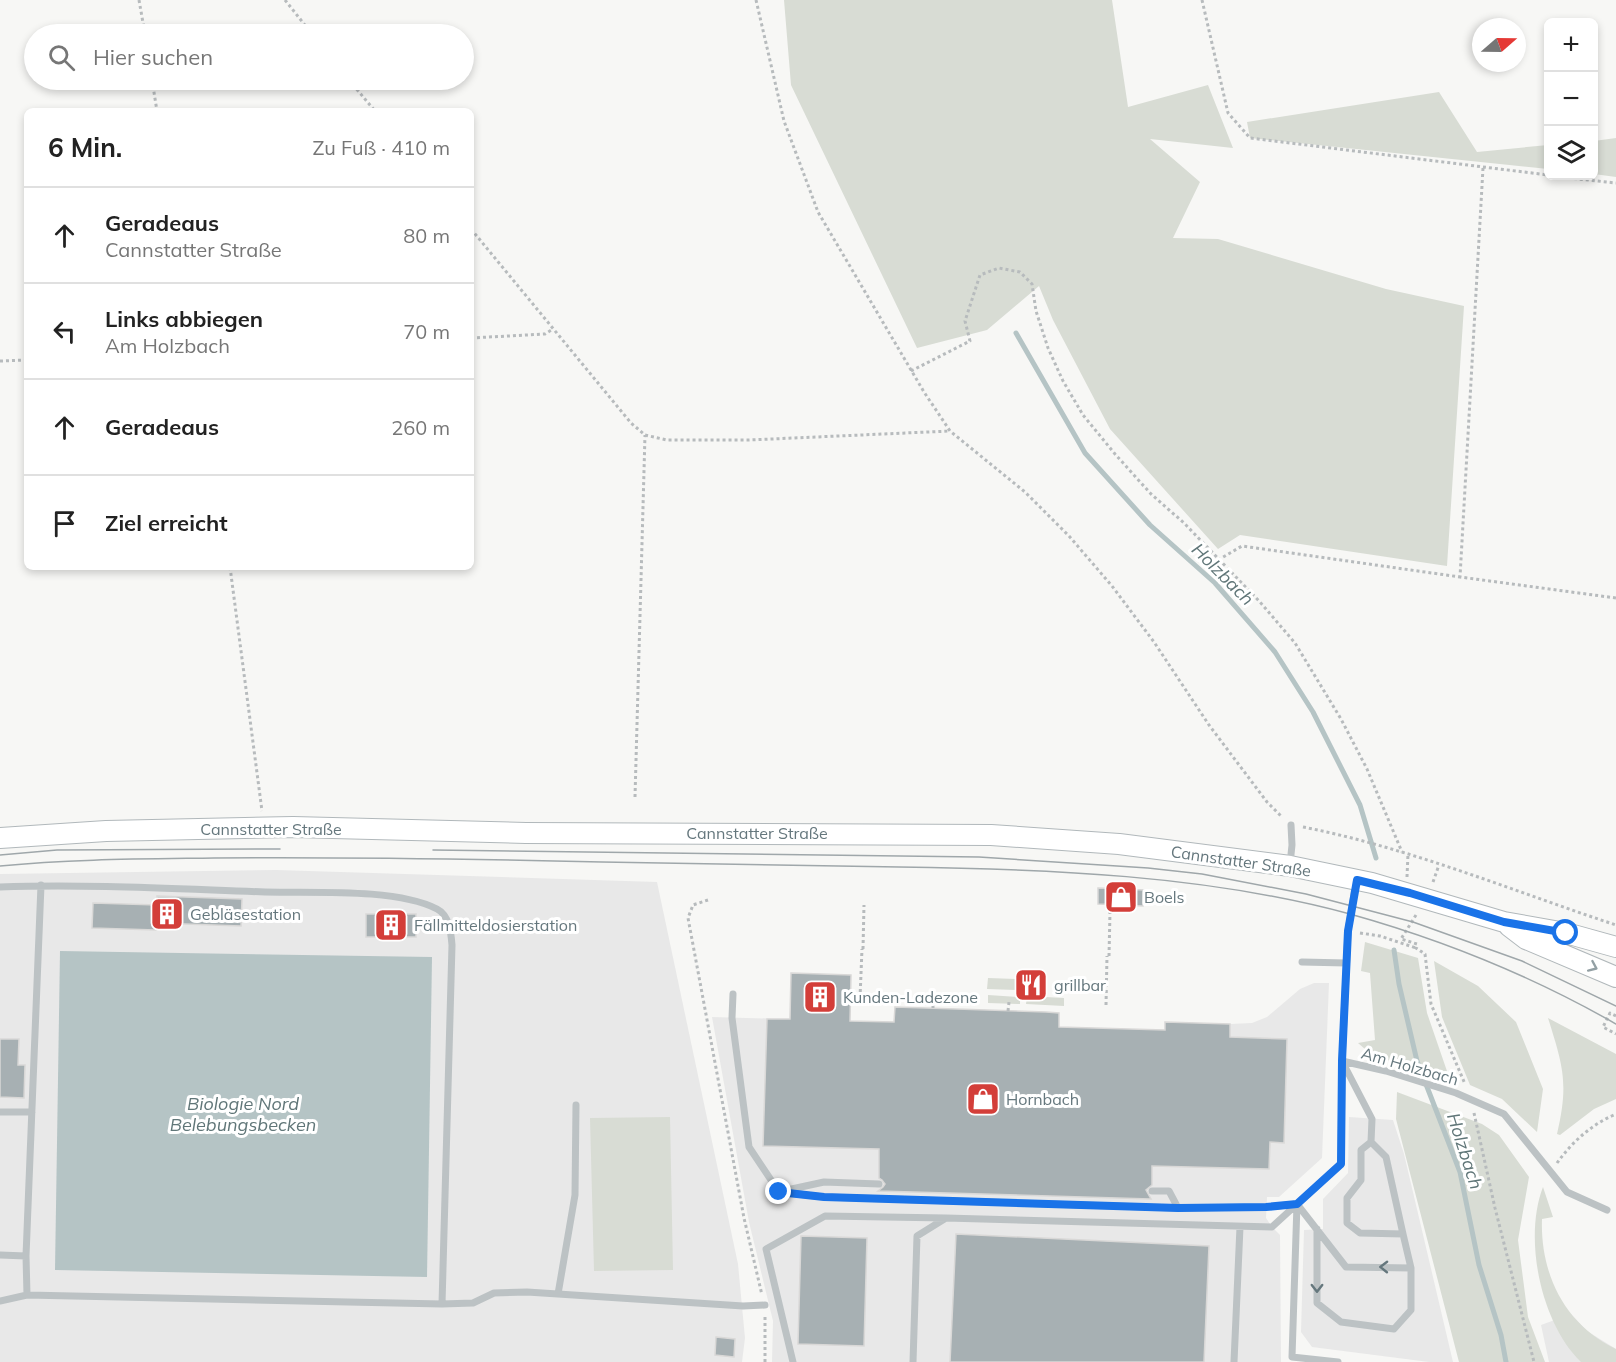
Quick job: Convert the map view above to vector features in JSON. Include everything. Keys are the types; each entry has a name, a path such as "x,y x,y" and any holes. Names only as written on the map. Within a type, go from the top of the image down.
{"main road":[{"name":"Cannstatter Straße","path":"0,838 106,831 264,828 526,833 991,835 1119,844 1290,866 1410,893 1504,922 1566,933 1616,947"},
{"name":"Cannstatter Straße","path":"1504,922 1526,939 1616,977"}],"lane":[{"path":"1290,866 1291,825"},
{"name":"Am Holzbach","path":"1357,880 1348,931 1342,1061 1386,1071 1456,1093 1504,1114 1568,1192 1607,1209"},
{"path":"27,1295 26,1256 41,885"},
{"path":"0,887 152,886 369,895 416,900 440,910 450,927 452,945 442,1304"},
{"path":"1302,962 1346,963"},
{"path":"733,994 732,1018 749,1148 779,1192 824,1197 1178,1208 1266,1207 1297,1204"},
{"path":"1317,1229 1317,1303 1341,1322 1394,1329 1411,1310 1411,1268 1386,1157 1371,1142 1372,1119 1342,1061"},
{"path":"794,1362 766,1249 825,1216 1272,1227 1341,1164 1342,1061"},
{"path":"558,1294 575,1195 576,1105"},
{"path":"0,1112 32,1112"},
{"path":"1371,1142 1361,1150 1360,1180 1347,1198 1347,1223 1360,1233 1403,1233"},
{"path":"779,1192 824,1182 879,1184"},
{"path":"1152,1191 1169,1191 1178,1208"},
{"path":"1297,1204 1346,1267 1411,1268"},
{"path":"1297,1204 1292,1359 1338,1362"},
{"path":"914,1362 917,1236 946,1218"},
{"path":"1234,1362 1240,1227"},
{"path":"0,1255 26,1256"},
{"path":"0,1301 27,1295 442,1304 473,1303 494,1293 558,1294 743,1306 765,1305"}],"path":[{"path":"140,0 144,24"},
{"path":"285,0 304,24"},
{"path":"756,0 784,121 818,212 911,371 950,431 1025,492 1070,536 1112,586 1154,642 1209,725 1267,802 1291,825 1352,837 1408,854 1616,925"},
{"path":"1202,0 1228,113 1250,138 1544,174"},
{"path":"154,90 157,108"},
{"path":"357,90 372,108"},
{"path":"1460,577 1483,168"},
{"path":"1591,180 1616,183"},
{"path":"474,233 631,423 645,435 667,440 749,440 950,431"},
{"path":"911,371 970,341 965,321 980,275 999,268 1020,272 1032,284 1036,311 1048,348 1063,381 1083,415 1151,494 1184,524 1260,602 1295,643 1341,719 1367,769 1400,852"},
{"path":"474,338 545,334 553,329"},
{"path":"0,362 24,360"},
{"path":"635,797 645,435"},
{"path":"1218,560 1242,546 1616,598"},
{"path":"230,570 264,828"},
{"path":"1407,877 1408,854"},
{"path":"1424,881 1433,883 1439,865"},
{"path":"708,900 693,905 688,918 744,1218 765,1305 765,1362"},
{"path":"860,998 864,905"},
{"path":"1106,1005 1110,912"},
{"path":"1348,931 1380,936 1416,948 1425,954 1431,1004 1471,1098 1534,1362"},
{"path":"933,1000 933,1008"},
{"path":"1008,1011 1009,1002"},
{"path":"1616,1016 1610,1013 1603,1027 1616,1034"},
{"path":"1551,1172 1577,1140 1591,1128 1616,1114"}],"shaded area":[{"path":"784,0 1112,0 1128,107 1208,85 1233,148 1150,139 1200,182 1173,238 1218,239 1386,289 1464,306 1447,566 1240,535 1218,549 1110,429 1053,320 1039,286 987,330 917,348 791,85"},
{"path":"1439,92 1477,152 1544,145 1544,169 1250,138 1247,122"},
{"path":"1616,138 1616,177 1598,175 1598,140"},
{"path":"276,870 657,882 738,1264 745,1338 742,1362 0,1362 0,874"},
{"path":"1365,942 1418,958 1427,1013 1449,1077 1373,1056 1358,1043 1375,1040 1370,973 1361,971"},
{"path":"1434,961 1478,986 1516,1022 1543,1089 1537,1132 1502,1099 1470,1085 1442,1017"},
{"path":"988,978 1016,979 1016,990 987,989"},
{"path":"1314,983 1329,983 1322,1158 1279,1197 1267,1197 1266,1218 1280,1235 1281,1362 772,1362 773,1321 749,1222 712,1017 894,1022 895,1007 1046,1012 1046,1027 1165,1030 1165,1022 1252,1023 1267,1017 1300,989"},
{"path":"988,995 1020,997 1020,1004 988,1003"},
{"path":"1027,996 1064,998 1064,1006 1026,1004"},
{"path":"1548,1018 1616,1054 1616,1099 1594,1109 1560,1135 1557,1134 1563,1101 1563,1075"},
{"path":"1397,1092 1482,1124 1499,1135 1529,1177 1518,1240 1528,1317 1545,1362 1459,1362 1396,1119"},
{"path":"670,1117 673,1270 594,1271 590,1118"},
{"path":"1349,1117 1393,1120 1404,1154 1453,1362 1429,1362 1312,1347 1301,1332 1304,1230 1323,1229 1323,1199 1348,1173"},
{"path":"1543,1187 1553,1217 1542,1219 1546,1259 1551,1278 1570,1312 1598,1339 1616,1349 1616,1362 1581,1362 1555,1326 1546,1303 1536,1255 1537,1208"},
{"path":"1571,1314 1587,1331 1616,1349 1616,1362 1549,1362 1541,1325"}],"water":[{"name":"Biologie Nord Belebungsbecken","path":"60,951 432,957 427,1277 55,1270"}],"building":[{"name":"Boels","path":"1098,888 1144,890 1143,906 1098,904"},
{"name":"Gebläsestation","path":"157,896 242,899 241,926 157,923 156,930 92,928 93,903 157,905"},
{"name":"Fällmitteldosierstation","path":"366,914 416,914 416,937 366,937"},
{"name":"Hornbach","path":"791,973 851,975 850,1021 894,1022 895,1007 1046,1012 1059,1013 1059,1027 1165,1030 1165,1022 1230,1024 1230,1037 1287,1039 1284,1143 1270,1142 1269,1169 1152,1166 1152,1185 1146,1190 1151,1199 878,1191 885,1184 879,1178 879,1149 763,1146 767,1019 790,1019"},
{"path":"0,1039 19,1039 18,1065 25,1065 24,1098 0,1097"},
{"path":"956,1234 1209,1246 1204,1362 950,1362"},
{"path":"801,1236 867,1238 864,1346 798,1344"},
{"path":"716,1337 735,1339 734,1357 715,1355"}],"waterway":[{"name":"Holzbach","path":"1016,333 1085,453 1150,525 1215,583 1275,652 1313,712 1360,805 1376,858"},
{"name":"Holzbach","path":"1394,950 1399,984 1417,1061 1460,1172 1479,1265 1501,1335 1506,1362"}],"tram line":[{"path":"0,855 57,850 280,849"},
{"path":"433,850 979,857 1148,868 1202,874 1306,894 1413,922 1522,961 1616,1006"},
{"path":"0,866 134,859 360,858 955,868 1069,872 1126,877 1240,890 1296,901 1385,924 1419,935 1519,975 1616,1024"}],"place":[{"name":"Boels","path":"1121,897"},
{"name":"Gebläsestation","path":"167,914"},
{"name":"Fällmitteldosierstation","path":"391,925"},
{"name":"grillbar","path":"1031,985"},
{"name":"Kunden-Ladezone","path":"820,997"},
{"name":"Hornbach","path":"983,1099"}],"route":[{"path":"779,1192 824,1197 1178,1208 1266,1207 1297,1204 1341,1164 1342,1061 1348,931 1349,914 1357,880 1410,893 1504,922 1566,933"}]}
